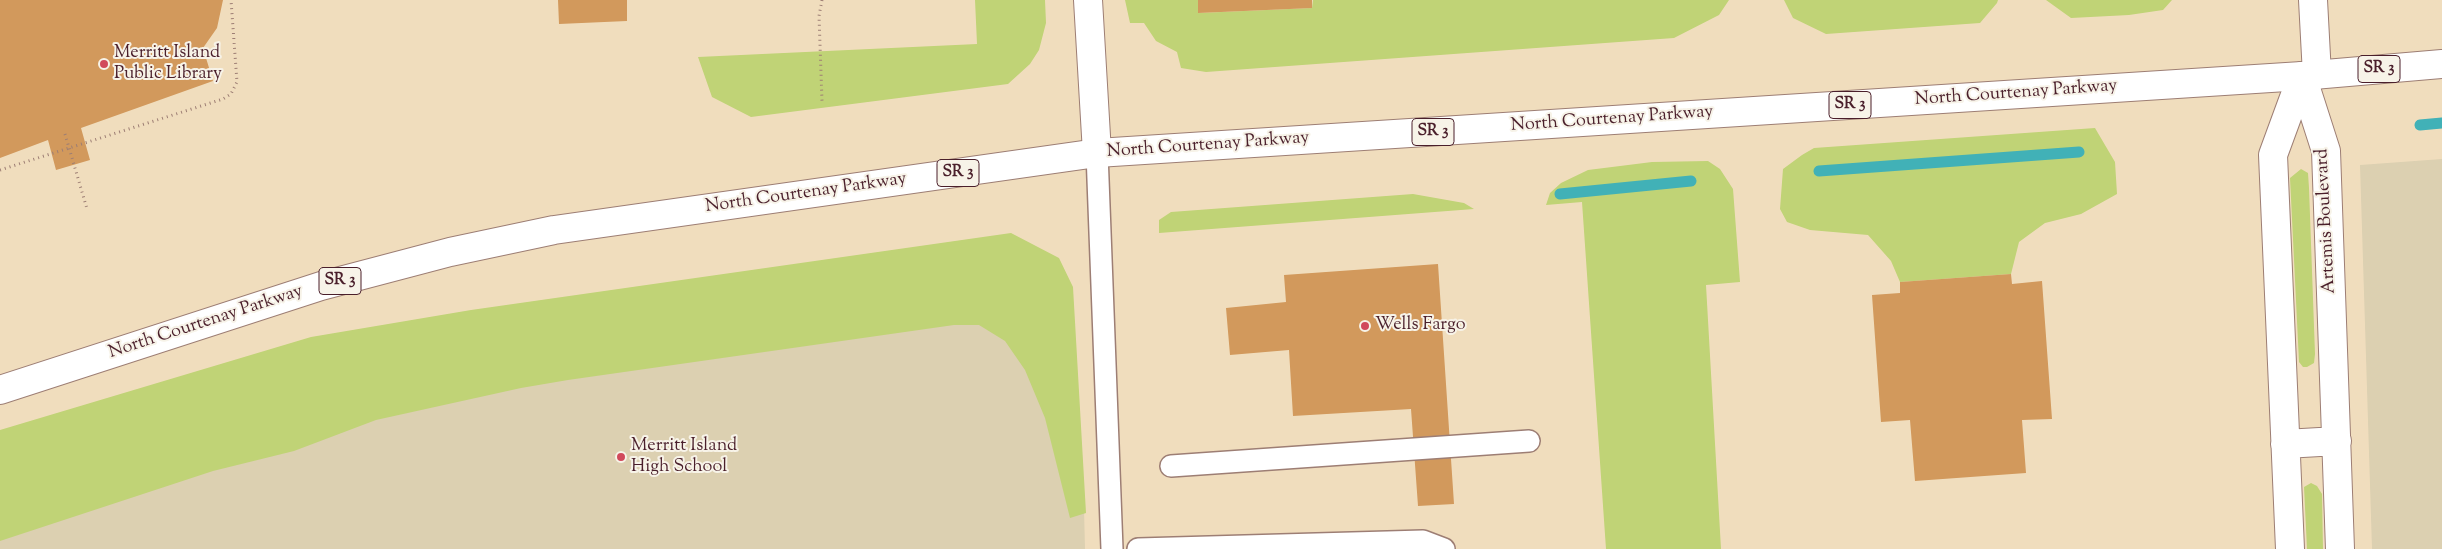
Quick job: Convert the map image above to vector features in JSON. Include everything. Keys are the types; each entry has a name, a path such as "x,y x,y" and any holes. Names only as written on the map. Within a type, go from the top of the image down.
{"main road":[{"path":"1088,0 1096,153"},
{"path":"2290,549 2273,155 2310,75 2313,0"},
{"name":"North Courtenay Parkway","path":"0,390 321,286 450,252 554,230 1096,153 2310,75 2442,64"},
{"name":"Artemis Boulevard","path":"2310,75 2326,151 2340,549"},
{"path":"2285,444 2337,441"}],"lane":[{"path":"1096,153 1112,549"},
{"path":"1171,466 1529,441"},
{"path":"1138,549 1423,541 1444,549"}],"path":[{"path":"0,170 223,99 231,94 237,82 231,0"},
{"path":"822,0 818,16 822,101"},
{"path":"65,134 87,209"}],"shaded area":[{"path":"2442,159 2442,549 2372,549 2360,165"},
{"name":"Merritt Island High School","path":"1013,289 1084,508 1085,549 0,549 0,509 316,407"}],"green space":[{"path":"975,0 1045,0 1046,23 1039,50 1030,64 1008,84 751,117 712,97 698,57 977,44"},
{"path":"1125,0 1198,0 1199,13 1312,8 1313,0 1729,0 1719,15 1674,38 1206,72 1181,68 1177,52 1156,41 1144,23 1130,23"},
{"path":"1784,0 1998,0 1980,23 1826,34 1793,18"},
{"path":"2046,0 2172,0 2163,10 2129,15 2071,18"},
{"path":"2095,128 2115,162 2117,194 2081,214 2045,223 2019,242 2011,274 1900,282 1891,261 1868,235 1810,230 1787,222 1780,209 1783,169 1814,148"},
{"path":"1708,161 1720,169 1733,189 1740,282 1706,285 1721,549 1606,549 1582,202 1546,205 1550,193 1561,183 1588,170 1652,162"},
{"path":"2301,169 2308,173 2315,354 2314,363 2307,367 2303,367 2299,362 2290,178"},
{"path":"1413,194 1464,203 1474,209 1159,233 1159,220 1171,212"},
{"path":"1011,233 1059,258 1073,287 1086,513 1070,518 1045,418 1025,370 1005,341 979,325 954,325 568,380 521,388 376,420 294,451 213,471 0,541 0,430 311,337 471,310"},
{"path":"2311,483 2317,486 2322,494 2323,549 2307,549 2304,487"}],"building":[{"name":"Merritt Island Public Library","path":"0,0 223,0 217,28 203,48 213,81 81,128 90,160 56,170 48,140 0,158"},
{"path":"558,0 627,0 627,21 559,24"},
{"path":"1198,0 1312,0 1312,8 1198,13"},
{"name":"Wells Fargo","path":"1438,264 1454,504 1418,506 1411,409 1293,416 1289,350 1230,355 1226,308 1286,302 1284,275"},
{"path":"2011,274 2012,284 2042,281 2052,419 2022,420 2026,473 1915,481 1910,420 1881,422 1872,295 1900,293 1900,282"}],"waterway":[{"path":"2420,125 2442,123"},
{"path":"1819,171 2079,152"},
{"path":"1560,194 1691,181"}],"place":[{"name":"Merritt Island Public Library","path":"104,64"},
{"name":"Wells Fargo","path":"1365,326"},
{"name":"Merritt Island High School","path":"621,457"}]}
